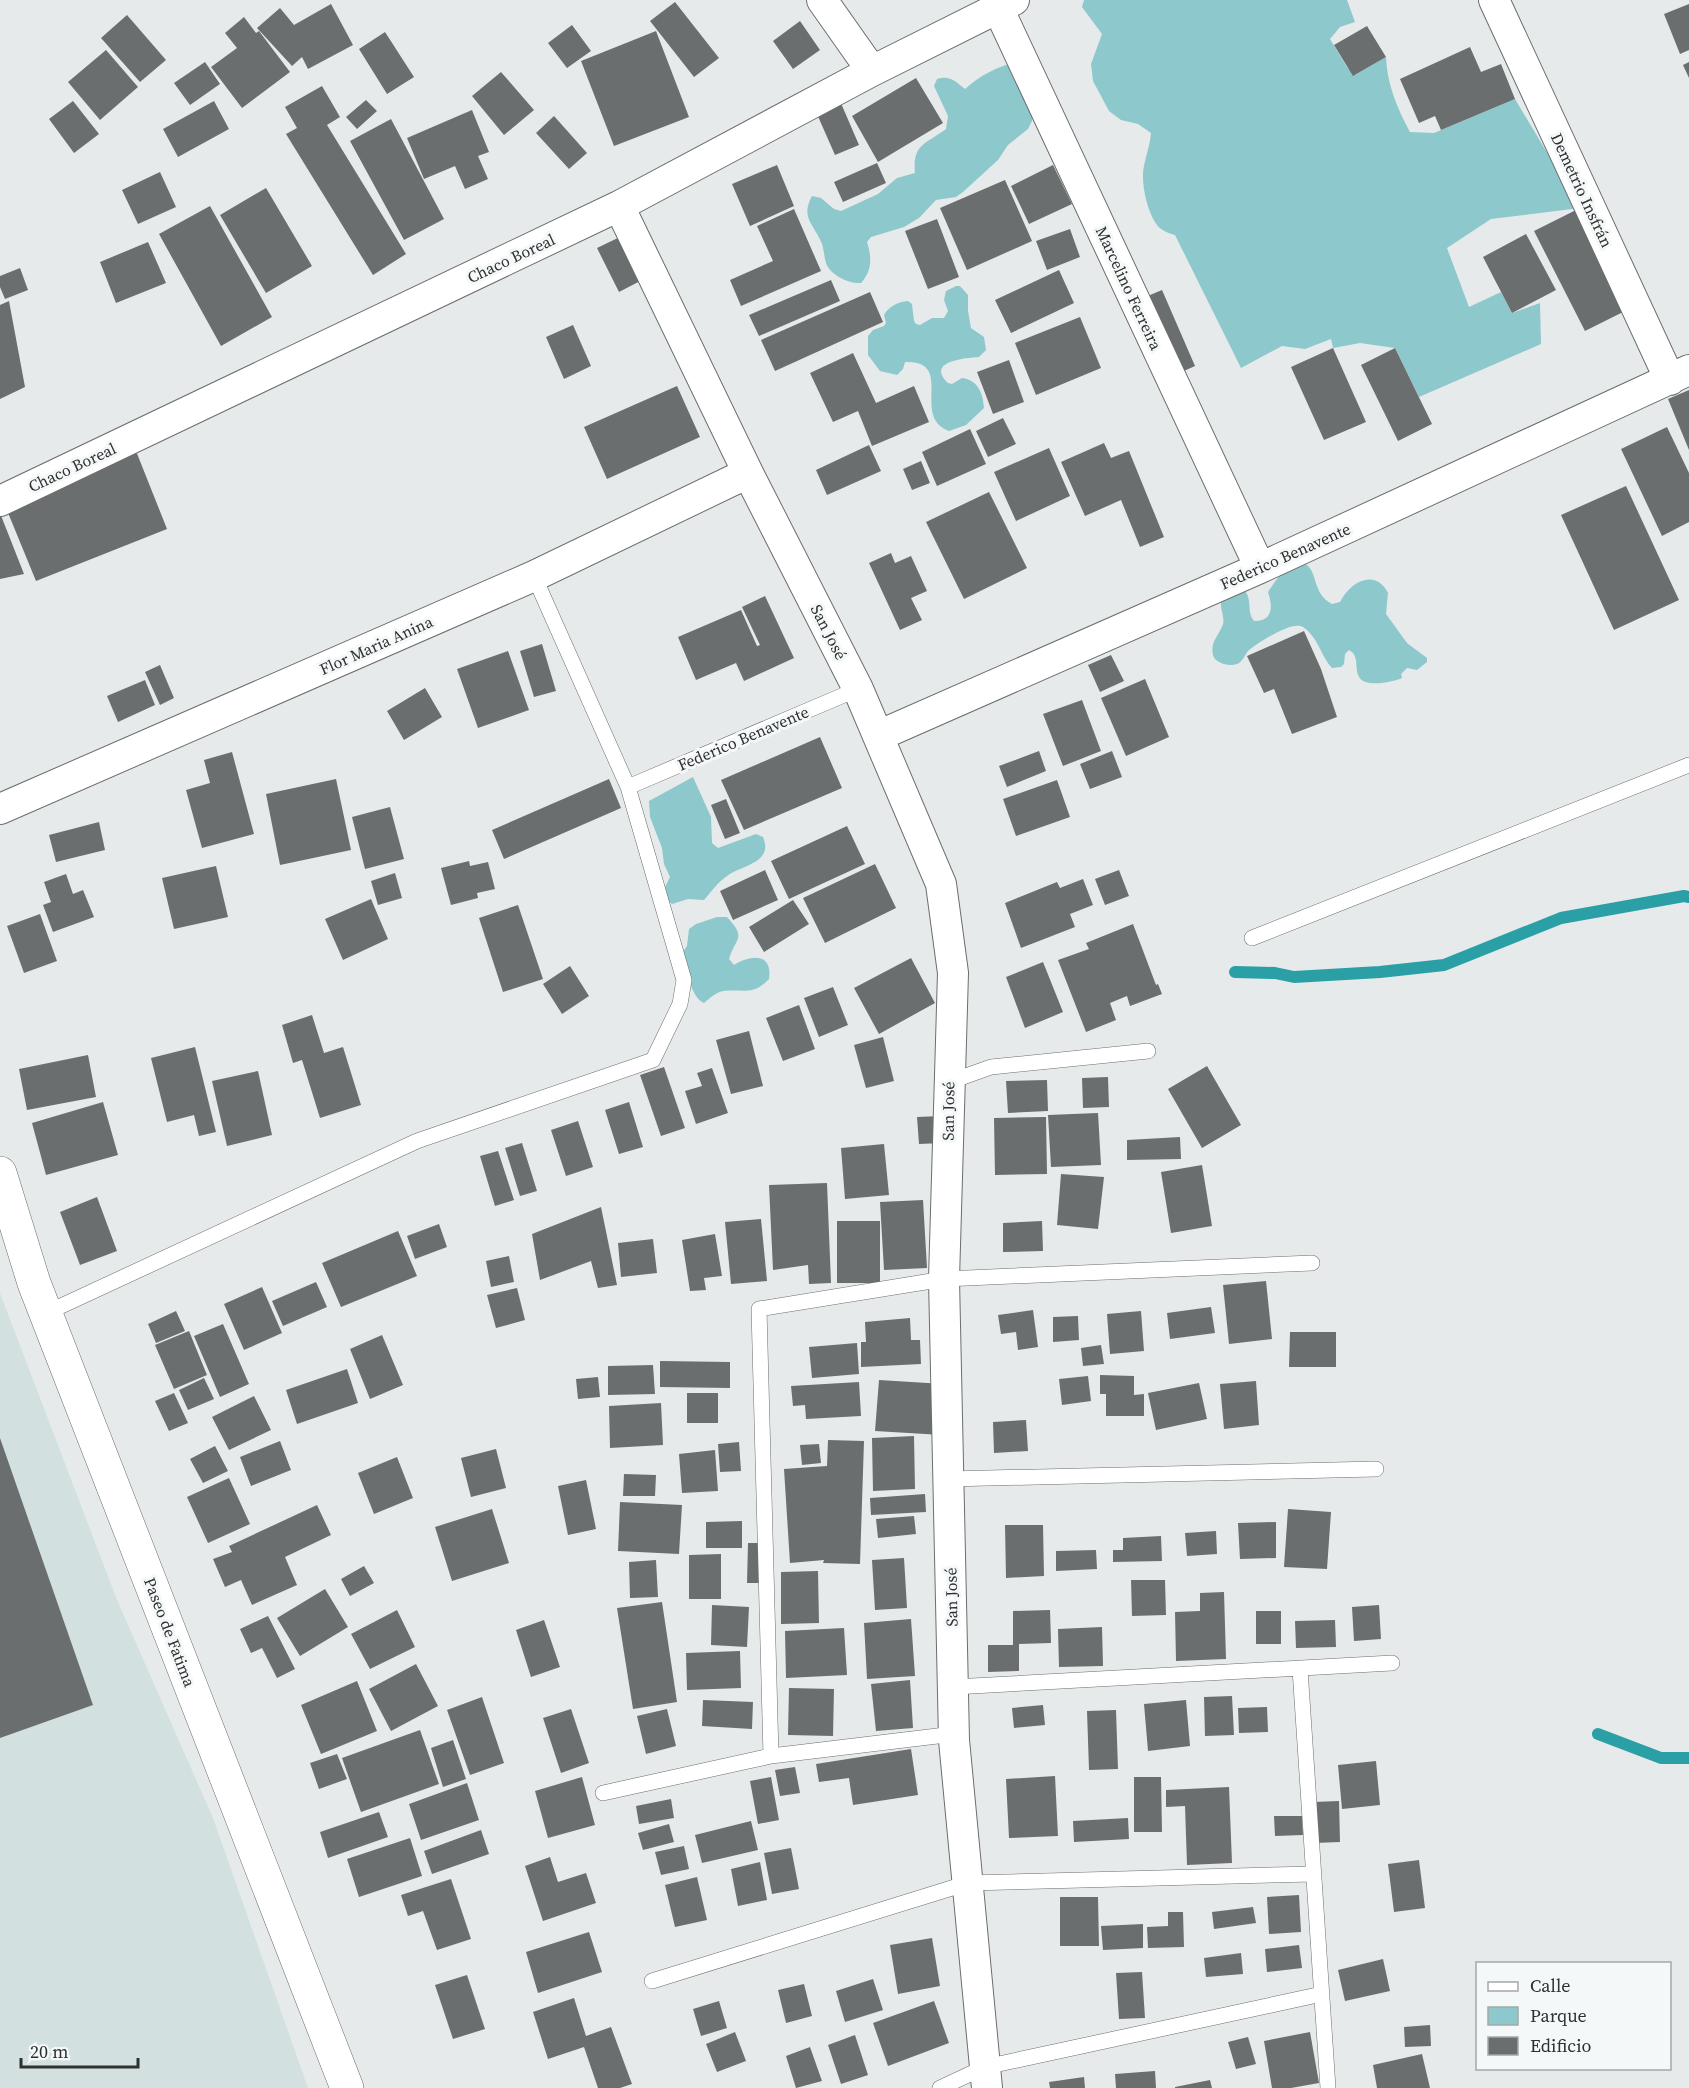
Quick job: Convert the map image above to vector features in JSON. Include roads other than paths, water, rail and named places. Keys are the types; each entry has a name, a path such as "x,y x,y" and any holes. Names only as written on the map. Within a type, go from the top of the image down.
{"street":[{"path":"822,0 872,71"},
{"name":"Demetrio Insfrán","path":"1494,0 1679,375"},
{"name":"Chaco Boreal","path":"0,501 619,206 872,71 1006,4"},
{"name":"Marcelino Ferreira","path":"1006,4 1260,568"},
{"name":"San José","path":"619,206 748,473 858,689 941,884 953,973 944,1279 952,1688 954,1734 986,2078"},
{"name":"Federico Benavente","path":"878,736 1260,568 1679,375"},
{"name":"Flor Maria Anina","path":"0,809 534,576 748,473"},
{"name":"Paseo de Fatima","path":"0,1173 34,1283 347,2088"}],"lane":[{"path":"46,1313 417,1141 653,1060 680,1004 684,980 628,787 534,576"},
{"name":"Federico Benavente","path":"628,787 858,689"},
{"path":"1252,938 1689,765"},
{"path":"949,1082 991,1067 1148,1051"},
{"path":"771,1756 759,1309 944,1279 1312,1263"},
{"path":"948,1479 1376,1469"},
{"path":"952,1688 1392,1663"},
{"path":"1300,1669 1328,2088"},
{"path":"603,1793 771,1756 954,1734"},
{"path":"652,1981 968,1882 1313,1874"},
{"path":"940,2088 1322,1994"}],"waterway":[{"path":"1235,972 1275,973 1294,977 1380,972 1444,965 1561,918 1689,897"},
{"path":"1598,1734 1661,1758 1689,1758"}]}
